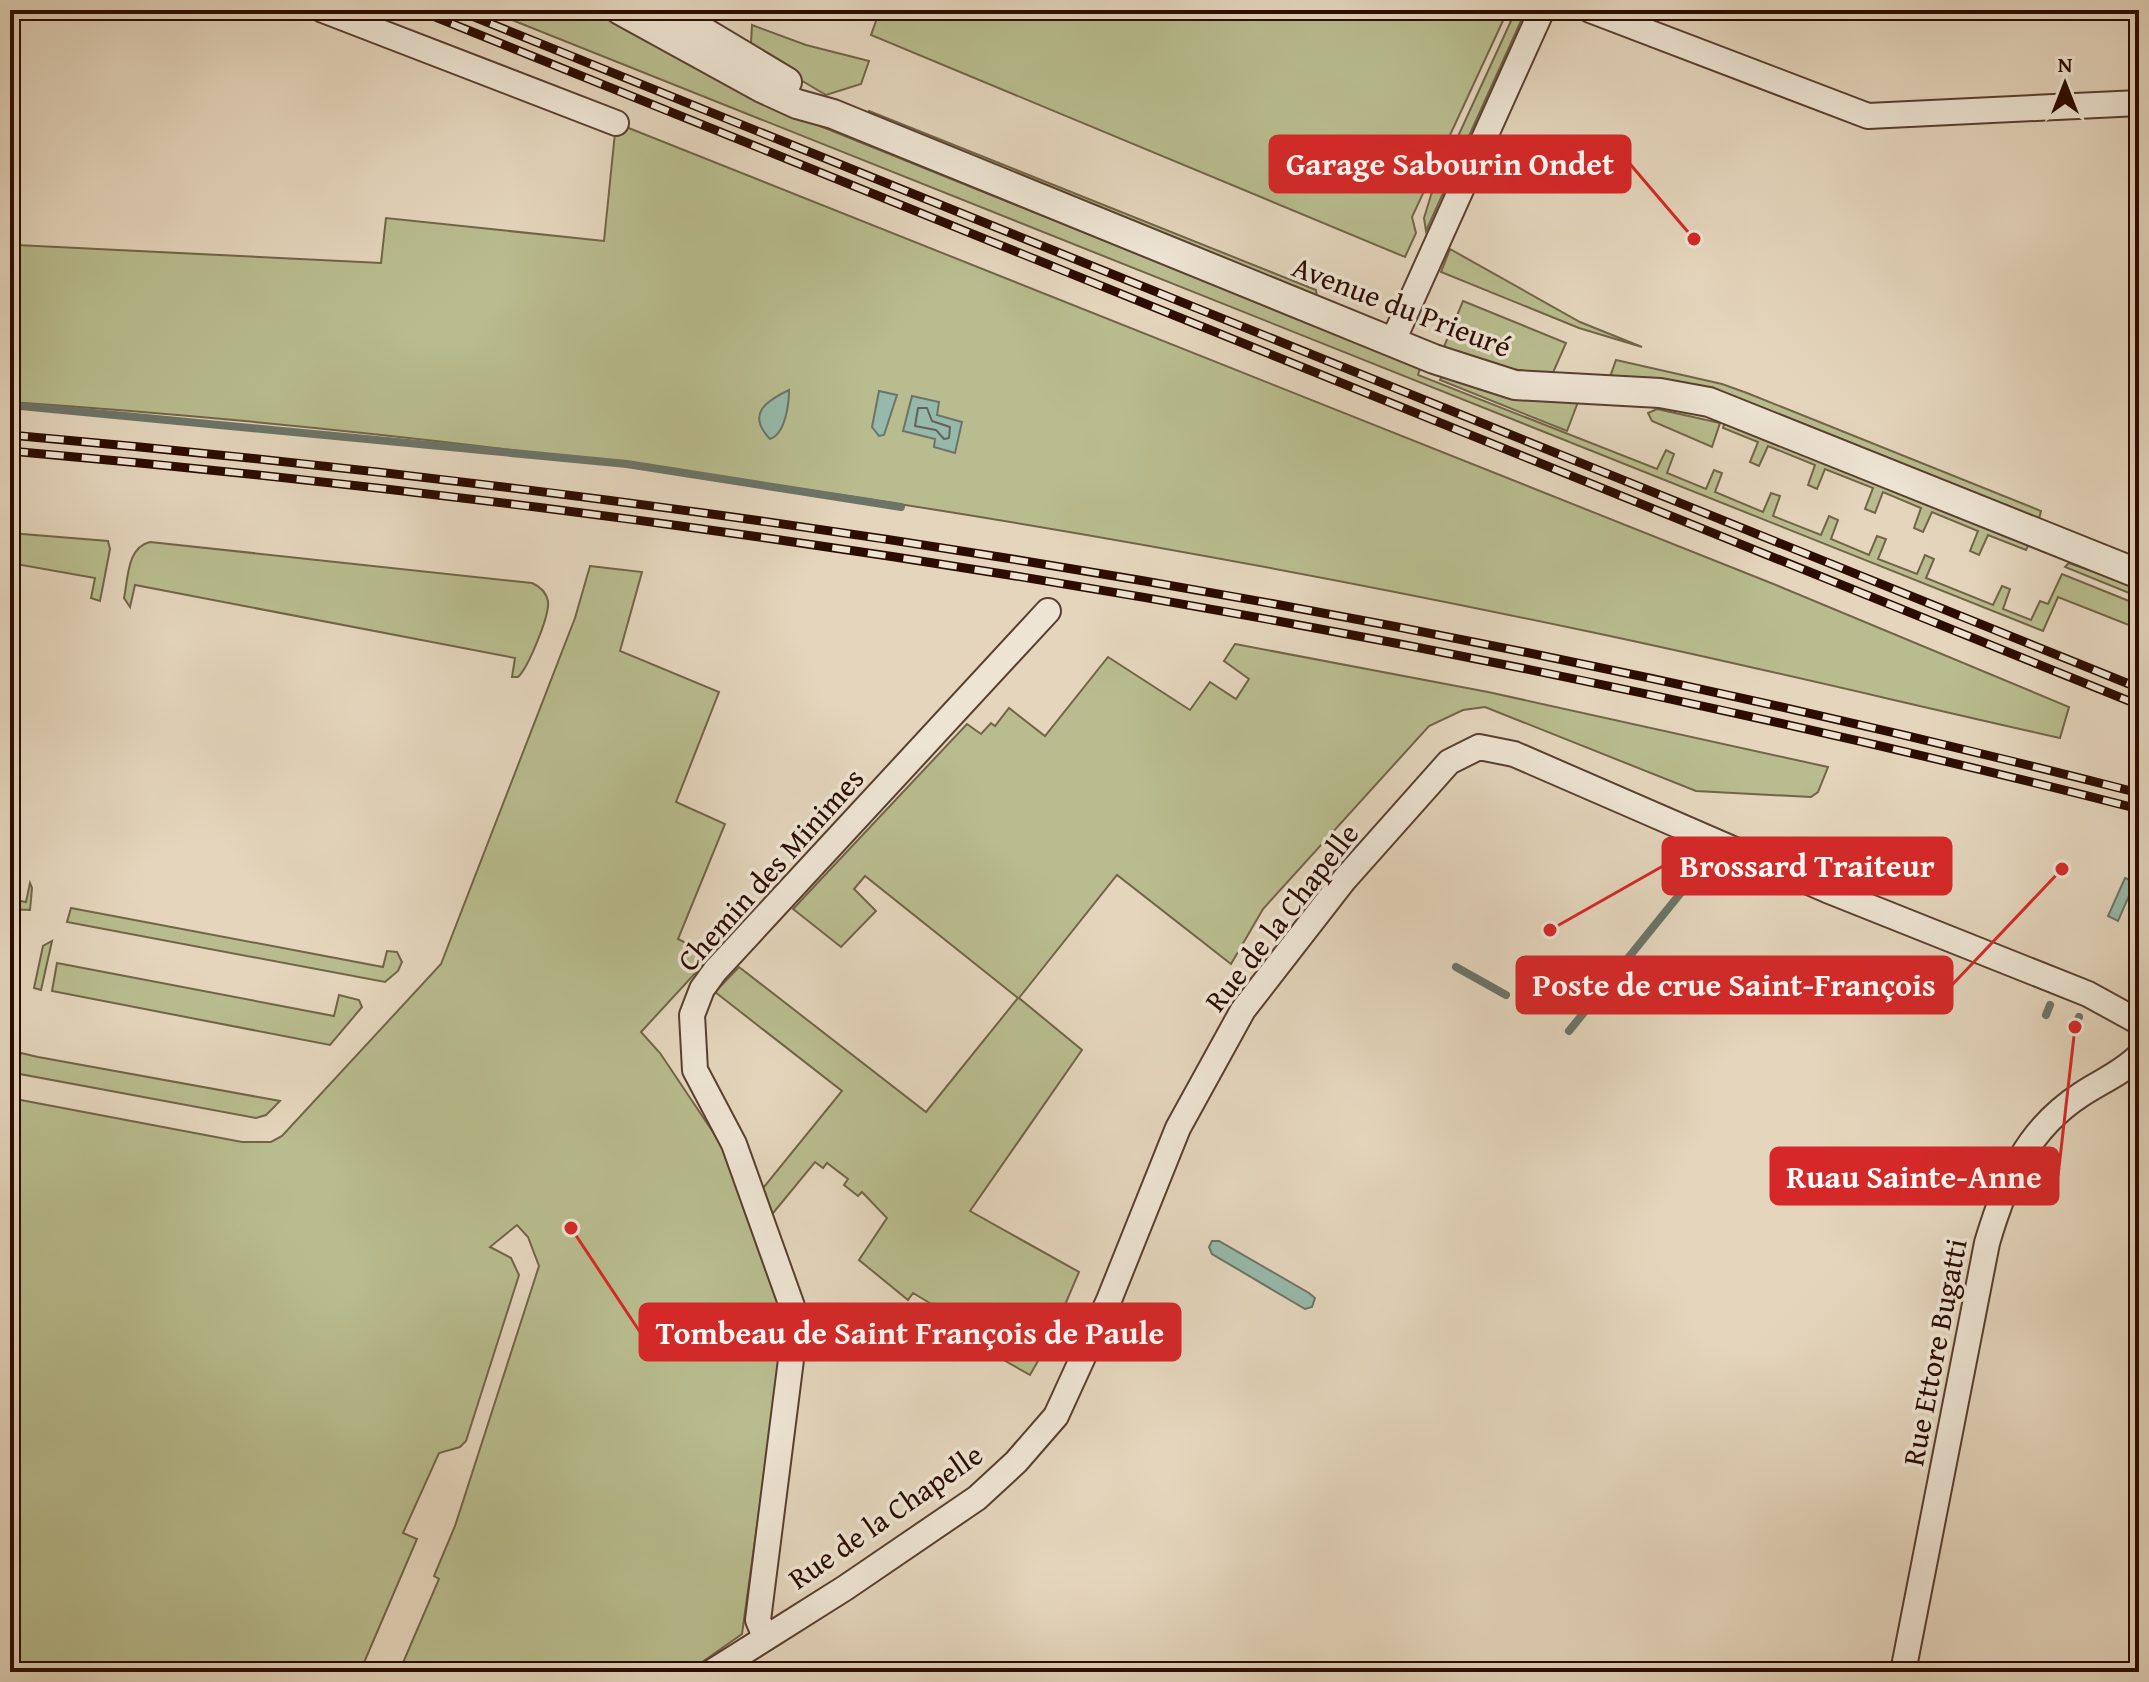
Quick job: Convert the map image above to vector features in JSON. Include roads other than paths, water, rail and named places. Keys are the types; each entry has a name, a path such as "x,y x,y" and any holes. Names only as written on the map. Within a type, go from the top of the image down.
{"street":[{"path":"323,10 616,123"},
{"name":"Avenue du Prieuré","path":"620,10 797,104 833,114 1392,343 1515,385 1660,393 1709,402 2139,574"},
{"name":"Avenue du Prieuré","path":"667,10 778,75 833,114"},
{"path":"1392,343 1542,10"},
{"path":"1590,10 1868,116 2139,103"},
{"name":"Chemin des Minimes","path":"765,1637 758,1620 795,1328 793,1309 734,1144 695,1070 692,1015 702,989 715,971 1048,611"},
{"name":"Rue de la Chapelle","path":"712,1672 845,1588 977,1498 1016,1462 1056,1416 1109,1300 1178,1128 1243,1010 1344,880 1439,772 1449,762 1479,747 1514,754 1827,890 2088,994 2139,1022"},
{"name":"Rue Ettore Bugatti","path":"1903,1672 1987,1243 2001,1197 2015,1162 2033,1136 2063,1108 2124,1071 2139,1056"}],"water":[{"path":"789,390 783,425 770,439 763,430 759,415 773,399"},
{"path":"879,391 897,395 884,435 879,436 872,427"},
{"path":"912,396 939,402 937,415 962,422 955,453 934,447 935,439 903,431"},
{"path":"2125,878 2135,882 2118,921 2108,916"},
{"path":"1212,1241 1219,1241 1309,1293 1315,1298 1312,1307 1305,1309 1212,1254 1209,1247"}],"waterway":[{"path":"10,405 627,464 901,507"},
{"path":"1569,1031 1688,884"},
{"path":"1456,967 1506,995"},
{"path":"2046,1015 2050,1005"},
{"path":"2075,1027 2079,1017"}],"railway":[{"path":"418,10 2139,705"},
{"path":"457,10 2139,688"},
{"path":"10,435 279,461 547,492 1082,570 1613,670 1877,729 2139,793"},
{"path":"10,451 279,477 547,508 815,545 1082,587 1348,634 1613,687 1877,745 2139,809"}],"place":[{"name":"Garage Sabourin Ondet","path":"1694,239"},
{"name":"Poste de crue Saint-François","path":"2062,869"},
{"name":"Brossard Traiteur","path":"1550,930"},
{"name":"Ruau Sainte-Anne","path":"2075,1027"},
{"name":"Tombeau de Saint François de Paule","path":"571,1228"}]}
